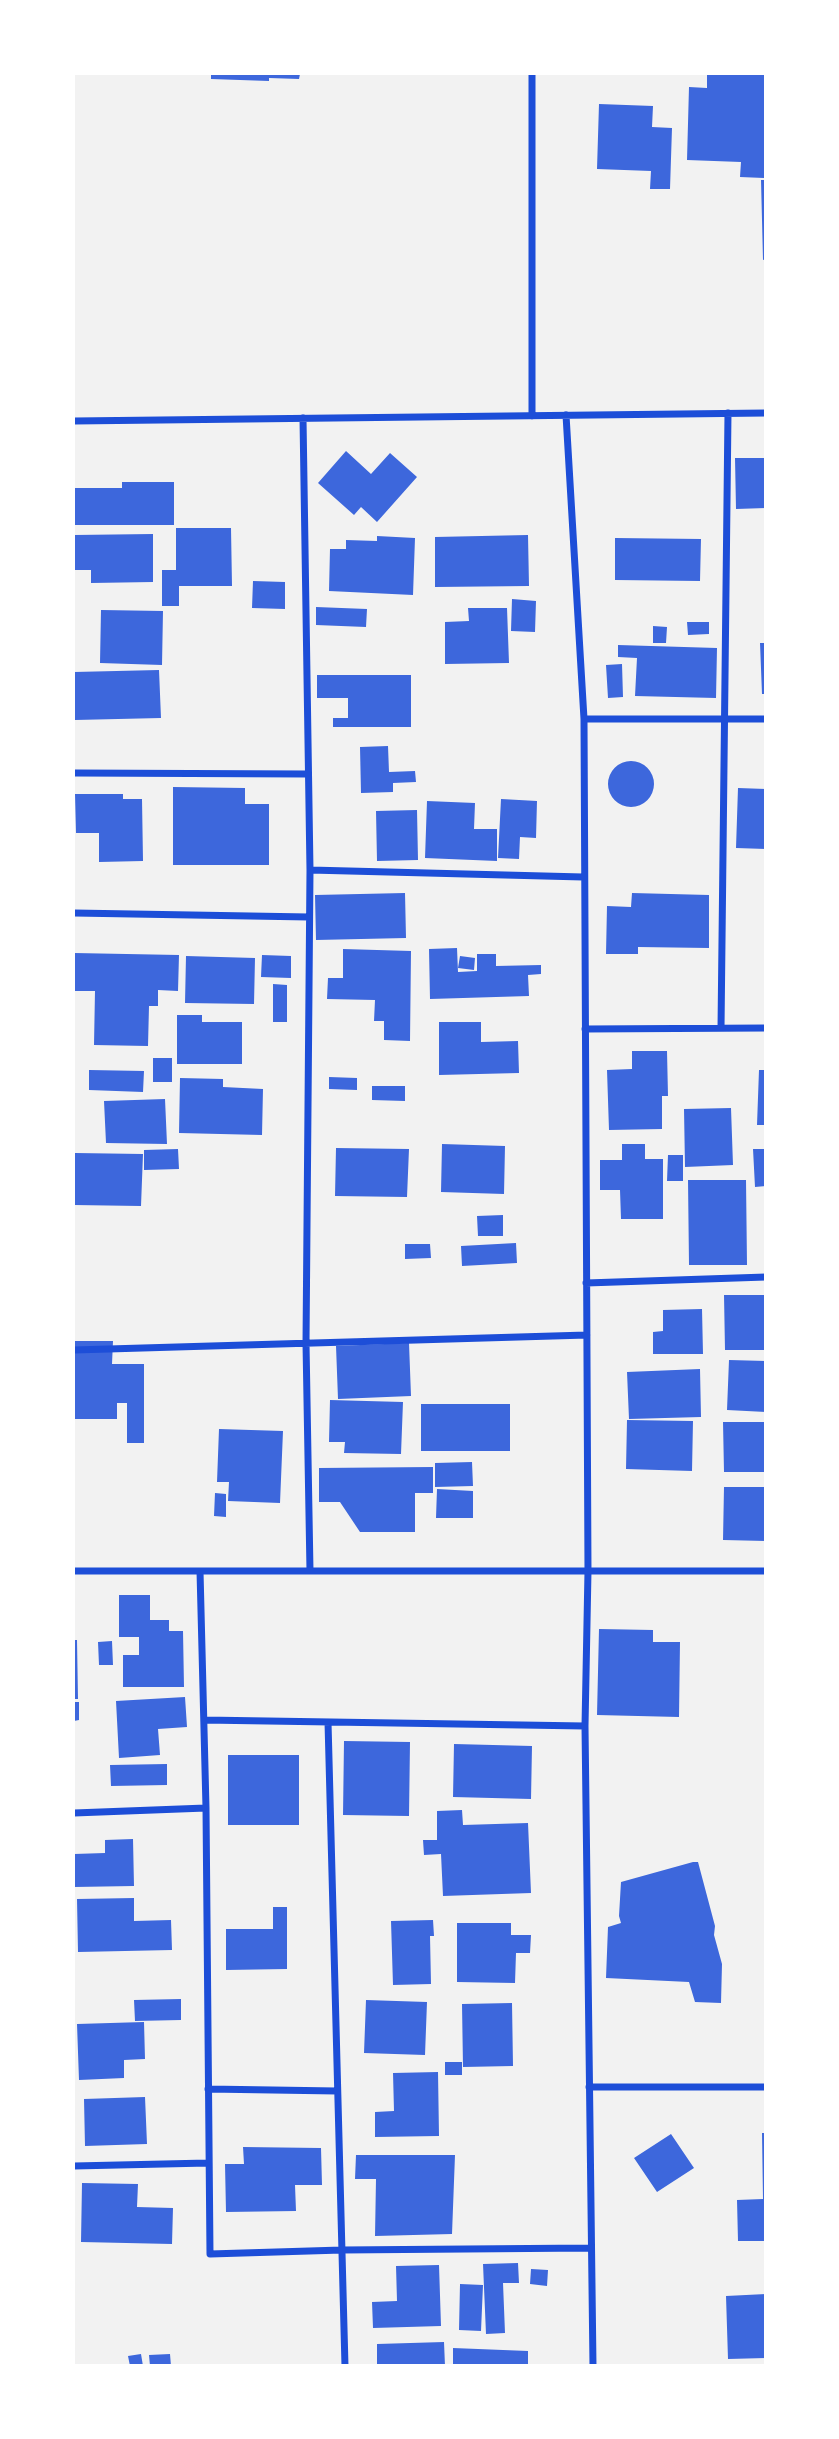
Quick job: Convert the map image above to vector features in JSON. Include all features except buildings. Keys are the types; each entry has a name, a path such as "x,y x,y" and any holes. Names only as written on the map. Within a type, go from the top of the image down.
{"street":[{"path":"532,74 532,416"},
{"path":"721,1028 728,413"},
{"path":"74,421 765,413"},
{"path":"566,415 584,719 588,1571 586,1726 593,2365"},
{"path":"303,418 310,870 306,1343 310,1571"},
{"path":"584,719 765,719"},
{"path":"74,773 307,774"},
{"path":"310,870 583,877"},
{"path":"74,913 309,916"},
{"path":"585,1028 765,1028"},
{"path":"586,1283 765,1277"},
{"path":"74,1350 587,1335"},
{"path":"74,1571 765,1571"},
{"path":"200,1571 206,1808 210,2254 590,2248"},
{"path":"204,1720 586,1726"},
{"path":"328,1722 345,2365"},
{"path":"74,1813 206,1808"},
{"path":"589,2087 765,2087"},
{"path":"208,2089 337,2091"},
{"path":"74,2166 208,2163"}]}
